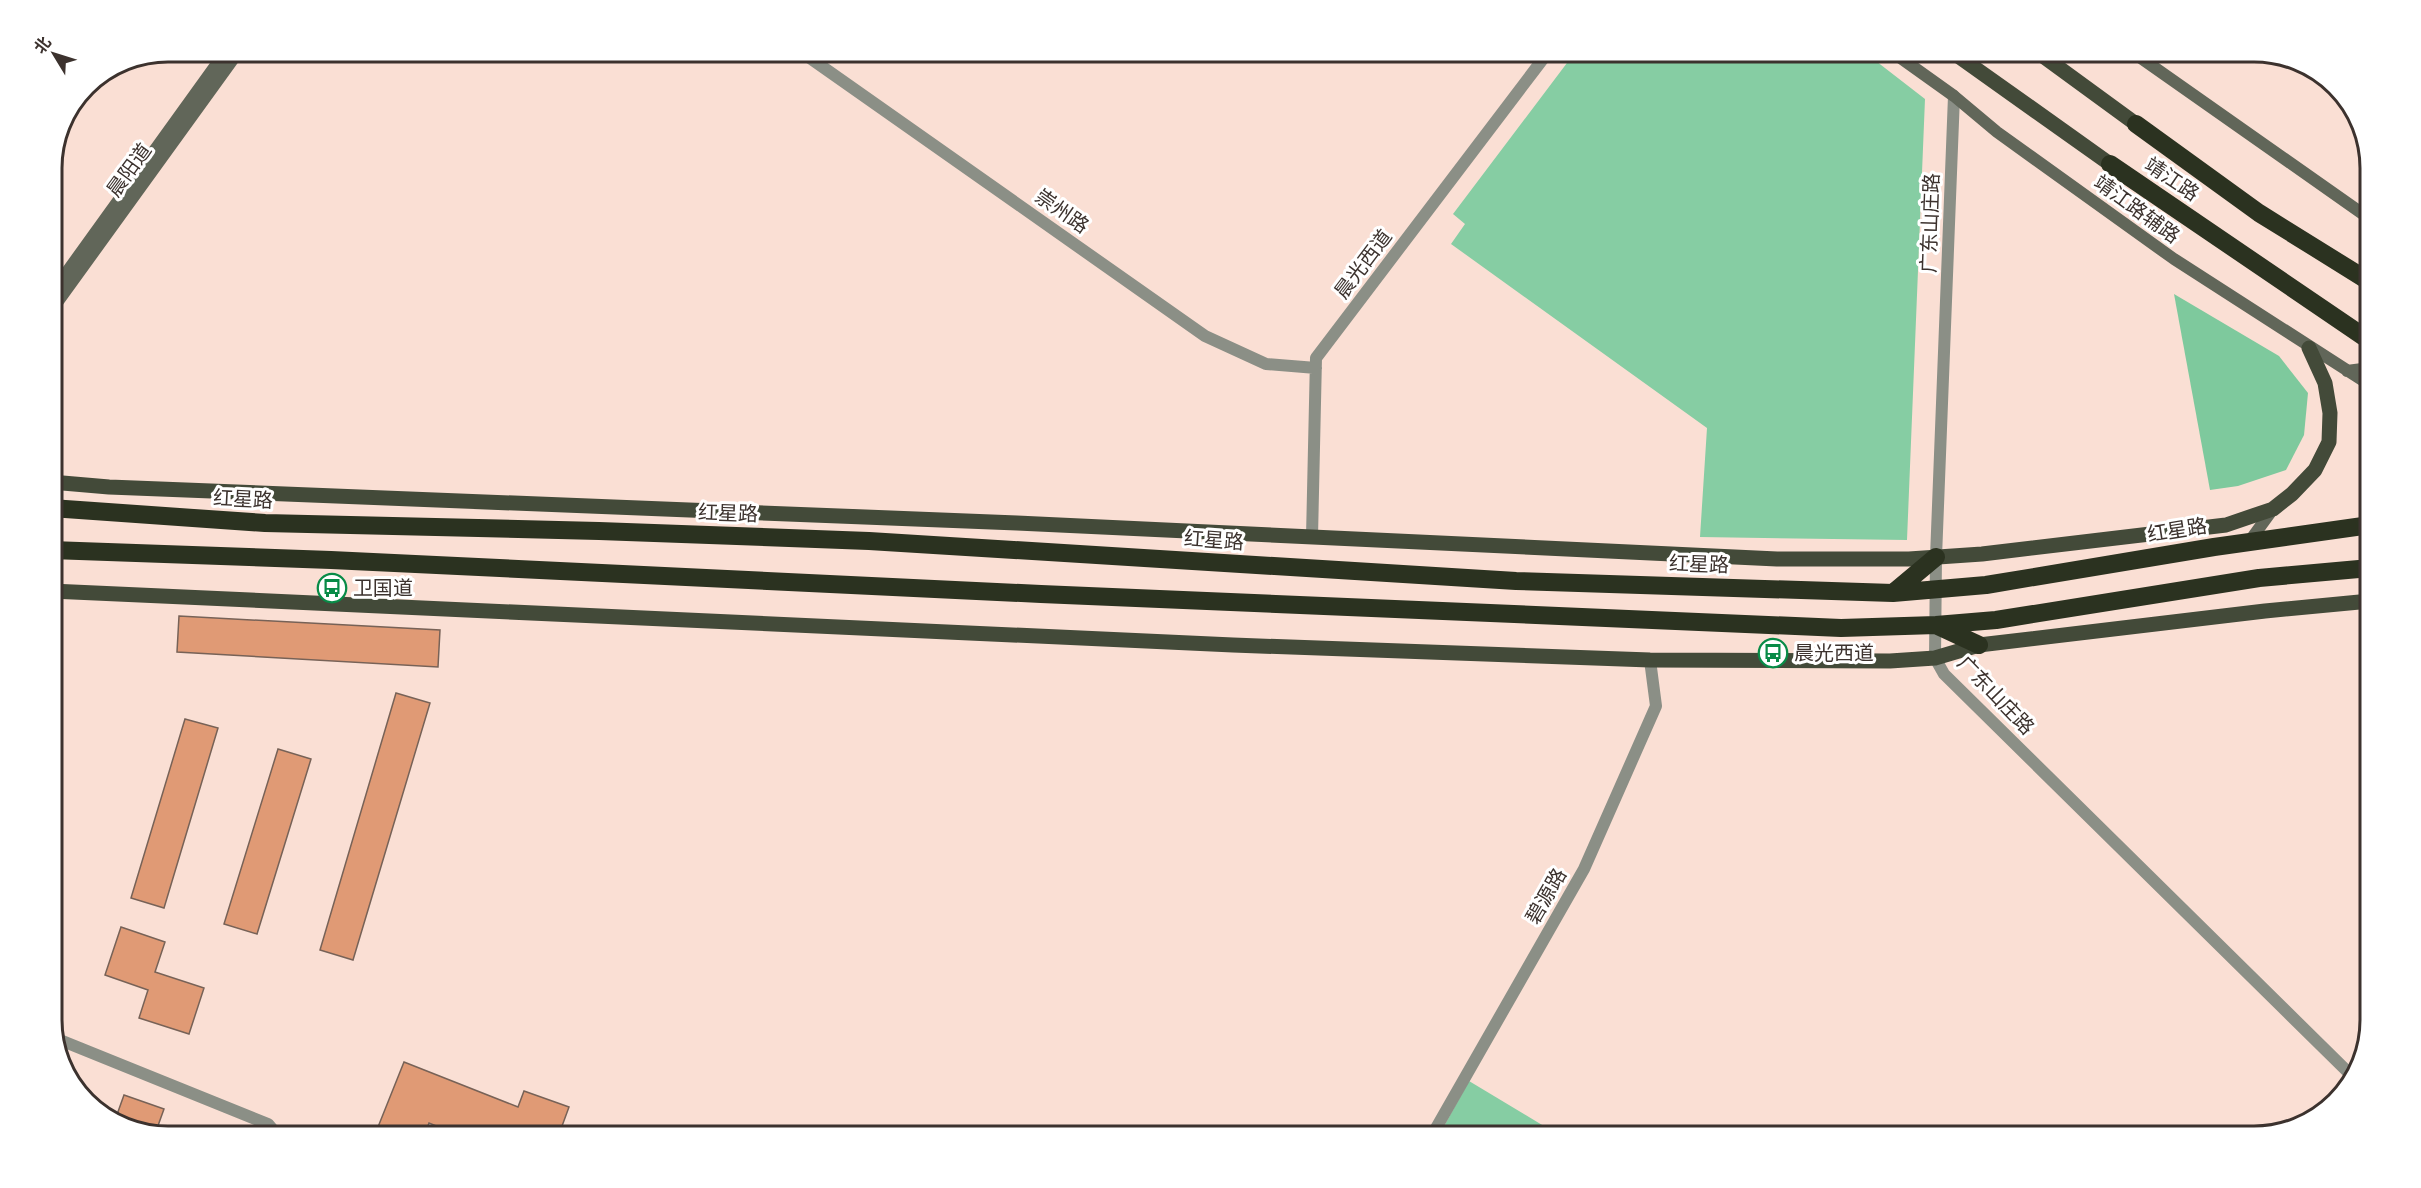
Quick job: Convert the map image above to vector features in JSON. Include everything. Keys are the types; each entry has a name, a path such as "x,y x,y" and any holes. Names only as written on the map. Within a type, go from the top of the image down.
{"highway":[{"name":"靖江路","path":"2136,124 2259,213 2359,275"},
{"name":"靖江路","path":"2110,164 2359,334"},
{"name":"红星路","path":"62,509 265,523 611,531 869,541 1516,581 1893,593 1986,585 2214,547 2359,526"},
{"path":"62,550 331,560 1041,594 1841,628 1936,626 1996,620 2259,578 2359,569"},
{"path":"1893,593 1936,557"},
{"path":"1936,626 1979,645"}],"main road":[{"name":"靖江路","path":"1966,62 2110,164"},
{"name":"靖江路","path":"2051,62 2136,124"},
{"path":"62,483 109,487 1029,523 1777,559 1909,560 1993,553 2226,525 2273,509 2292,494 2315,470 2329,442 2330,413 2325,383 2309,348"},
{"path":"62,591 1221,644 1650,660 1890,661 1935,658 1979,645 2360,602"}],"street":[{"name":"晨阳道","path":"62,279 218,62"},
{"name":"晨阳道","path":"62,296 231,62"},
{"name":"崇州路","path":"816,62 1205,336 1266,364 1316,368"},
{"name":"晨光西道","path":"1312,537 1316,358 1541,62"},
{"name":"靖江路辅路","path":"1906,62 1954,96 1997,132 2174,259 2309,348 2359,378"},
{"path":"2147,62 2359,211"},
{"name":"广东山庄路","path":"1954,96 1936,557 1935,658 1944,674 2347,1071"},
{"path":"2348,371 2359,369"},
{"path":"2249,542 2273,509"},
{"path":"2188,530 2214,547"},
{"name":"碧源路","path":"1437,1126 1584,869 1656,706 1650,660"},
{"path":"64,1042 270,1126"}],"green space":[{"path":"1568,62 1877,62 1925,99 1907,540 1700,537 1707,428 1451,244 1465,224 1453,214"},
{"path":"2174,294 2279,356 2308,393 2304,435 2286,470 2238,486 2210,490"},
{"path":"1469,1081 1544,1126 1444,1126"}],"building":[{"path":"179,616 440,630 438,667 177,652"},
{"path":"396,693 430,703 353,960 320,950"},
{"path":"185,719 218,728 164,908 131,898"},
{"path":"278,749 311,759 257,934 224,924"},
{"path":"121,927 165,942 155,972 204,988 189,1034 139,1018 148,990 105,975"},
{"path":"404,1062 518,1107 524,1091 569,1107 562,1126 436,1126 429,1123 428,1126 378,1126"},
{"path":"124,1095 164,1109 158,1126 140,1123 117,1114"}],"place":[{"name":"卫国道","path":"332,588"},
{"name":"晨光西道","path":"1773,653"}]}
